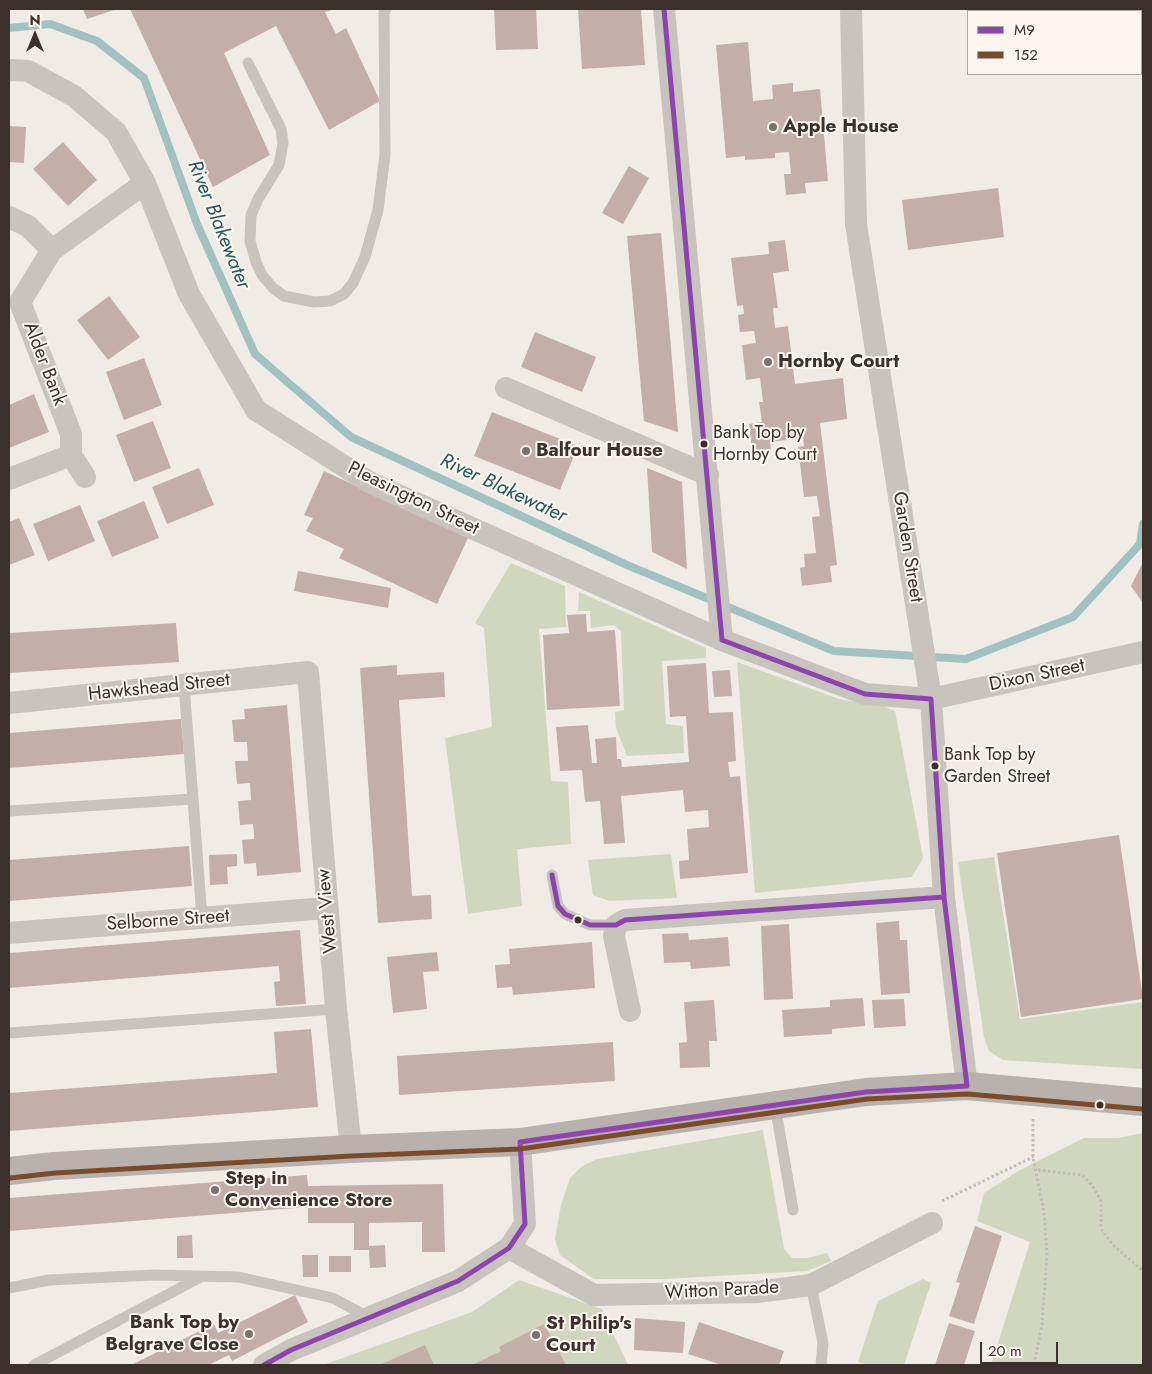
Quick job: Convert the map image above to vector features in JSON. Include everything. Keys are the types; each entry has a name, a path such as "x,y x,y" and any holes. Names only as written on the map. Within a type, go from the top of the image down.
{"main road":[{"path":"9,1170 352,1149 520,1142 866,1092 967,1086 1143,1102"}],"street":[{"path":"664,9 722,640"},
{"name":"Garden Street","path":"851,9 856,224 932,699 944,897 967,1086"},
{"name":"Pleasington Street","path":"9,70 28,71 74,96 116,132 145,183 189,294 256,410 369,482 722,640 865,694 932,699"},
{"name":"Alder Bank","path":"85,477 71,455 71,434 20,302 52,250 145,183"},
{"path":"9,217 28,226 52,250"},
{"path":"506,388 708,475"},
{"path":"9,479 71,455"},
{"name":"Dixon Street","path":"932,699 1143,652"},
{"name":"Hawkshead Street","path":"9,703 308,672"},
{"name":"West View","path":"308,672 336,1009 352,1149"},
{"path":"630,1011 614,936 616,925 625,920 944,897"},
{"name":"Selborne Street","path":"9,933 327,908"},
{"path":"264,1365 291,1350 458,1281 509,1248 525,1224 520,1142"},
{"name":"Witton Parade","path":"509,1248 594,1295 757,1292 811,1285 932,1223"}],"lane":[{"path":"248,63 281,129 283,143 279,165 258,199 251,215 250,241 256,262 262,275 272,288 284,296 314,302 330,301 344,294 353,283 365,258 378,210 385,155 384,12 386,9"},
{"path":"184,686 202,918"},
{"path":"9,811 193,799"},
{"path":"552,875 558,906 565,914 590,925 616,925"},
{"path":"9,1033 336,1009"},
{"path":"775,1105 793,1210"},
{"path":"9,1288 49,1280 154,1275 238,1278 332,1298 370,1318"},
{"path":"34,1365 200,1277"},
{"path":"811,1285 823,1343 821,1365"}],"path":[{"path":"1032,1091 1034,1157 1038,1170 1044,1212 1047,1255 1042,1325 1034,1365"},
{"path":"932,1223 940,1202 1034,1157"},
{"path":"1038,1170 1082,1175 1092,1185 1101,1201 1101,1230 1113,1245 1143,1271"}],"green space":[{"path":"511,563 565,586 566,627 539,629 551,781 568,782 571,844 517,849 522,906 468,914 445,738 492,727 484,628 475,623"},
{"path":"579,592 706,648 706,658 662,661 666,724 683,726 684,753 627,756 616,728 615,712 624,710 621,631 614,625 591,628 590,611 578,611"},
{"path":"737,662 839,699 883,706 895,711 923,858 912,877 755,893"},
{"path":"671,854 677,898 609,901 593,895 588,860"},
{"path":"994,857 1020,1019 1143,1002 1143,1069 1003,1060 989,1051 984,1037 958,862"},
{"path":"763,1130 784,1249 792,1258 808,1258 827,1253 831,1261 807,1271 663,1279 594,1279 560,1255 555,1240 561,1205 570,1178 581,1167 597,1159"},
{"path":"1143,1133 1143,1365 991,1365 1030,1242 977,1221 984,1193 1020,1170 1084,1138 1118,1138"},
{"path":"923,1279 931,1283 904,1365 868,1365 858,1362 878,1301"},
{"path":"519,1280 602,1309 628,1365 323,1365 472,1312"}],"building":[{"path":"83,9 117,9 87,19"},
{"path":"130,9 334,9 325,12 336,34 346,28 380,101 329,130 276,26 224,53 270,155 213,187"},
{"path":"494,9 536,9 538,49 496,50"},
{"path":"578,9 641,9 645,65 582,69"},
{"name":"Apple House","path":"748,42 753,101 773,99 772,85 793,83 793,92 820,89 828,181 805,183 806,193 786,195 784,174 791,174 789,152 775,153 775,158 745,160 745,156 726,158 716,45"},
{"path":"9,126 26,127 24,163 9,162"},
{"path":"63,142 97,180 68,206 33,169"},
{"path":"629,166 649,178 623,224 602,213"},
{"path":"998,188 1004,237 908,250 902,200"},
{"path":"661,233 678,432 644,421 627,236"},
{"path":"785,240 789,271 773,273 778,308 773,308 775,328 788,326 795,384 843,378 847,419 820,423 837,565 830,566 832,582 802,586 800,568 805,567 804,554 816,553 812,517 820,516 817,496 804,497 798,447 804,446 803,438 770,442 771,449 752,451 749,424 762,422 759,402 763,402 760,378 746,380 742,345 756,343 754,331 740,332 738,315 744,314 743,305 737,306 731,258 769,254 768,242"},
{"path":"109,296 140,337 108,360 77,320"},
{"path":"535,332 596,357 582,392 521,367"},
{"path":"144,358 162,405 124,420 106,372"},
{"path":"34,394 49,432 9,448 9,405"},
{"name":"Balfour House","path":"492,412 578,446 560,490 474,456"},
{"path":"153,421 171,468 134,482 116,435"},
{"path":"199,468 214,505 167,524 152,487"},
{"path":"647,468 682,482 687,569 652,552"},
{"path":"324,471 468,538 437,604 339,558 344,549 306,531 313,518 304,515"},
{"path":"144,501 159,538 112,557 97,521"},
{"path":"80,505 95,541 48,561 33,524"},
{"path":"19,518 35,555 9,565 9,522"},
{"path":"1143,562 1143,603 1131,586"},
{"path":"298,571 391,588 388,608 294,591"},
{"path":"586,614 587,632 615,630 620,706 547,710 543,635 569,633 567,615"},
{"path":"176,623 179,662 9,673 9,633"},
{"path":"706,663 709,713 733,712 736,761 728,762 730,777 740,776 748,873 680,879 679,861 689,860 687,829 709,827 708,810 685,812 683,790 621,796 625,843 604,844 600,801 585,802 582,770 560,771 556,727 588,725 592,763 597,763 595,739 616,737 617,759 621,759 622,767 689,762 686,716 670,717 667,666"},
{"path":"397,665 397,675 444,672 445,697 399,700 412,896 431,895 432,919 378,923 360,668"},
{"path":"730,670 732,696 714,697 712,671"},
{"path":"287,705 301,872 257,876 256,863 244,864 242,840 254,839 254,834 253,824 240,825 238,801 251,800 250,783 237,784 235,761 248,761 247,742 234,742 232,720 245,719 244,709"},
{"path":"181,719 184,754 9,768 9,733"},
{"path":"1119,835 1143,999 1021,1017 997,853"},
{"path":"189,846 192,886 9,901 9,860"},
{"path":"237,854 237,866 227,867 228,884 210,885 209,855"},
{"path":"899,921 900,940 907,940 910,993 881,995 876,923"},
{"path":"789,924 793,999 764,1000 761,926"},
{"path":"300,930 306,1004 276,1006 274,982 280,981 279,966 9,988 9,953"},
{"path":"688,933 689,940 728,937 730,966 691,969 690,962 664,963 662,934"},
{"path":"592,942 595,988 513,995 512,987 497,988 495,965 510,964 509,949"},
{"path":"437,952 439,971 423,972 427,1009 393,1013 387,957"},
{"path":"863,998 865,1026 832,1029 832,1034 784,1037 782,1010 830,1007 830,1000"},
{"path":"904,999 906,1026 874,1028 872,1000"},
{"path":"714,1000 717,1041 709,1041 710,1067 680,1068 679,1043 687,1042 684,1002"},
{"path":"311,1029 318,1107 9,1131 9,1093 277,1073 274,1032"},
{"path":"613,1042 615,1081 399,1095 397,1056"},
{"path":"307,1175 308,1186 443,1184 445,1252 422,1252 422,1222 369,1223 369,1246 385,1245 386,1267 370,1268 369,1250 354,1250 354,1223 308,1223 308,1207 9,1231 9,1198"},
{"path":"975,1226 1002,1236 974,1324 949,1316 960,1283 956,1282"},
{"path":"192,1235 193,1258 177,1258 177,1236"},
{"path":"302,1255 318,1255 318,1277 303,1277"},
{"path":"329,1256 351,1256 351,1272 329,1272"},
{"path":"295,1295 308,1322 232,1361 229,1355 208,1365 131,1365 214,1324 218,1333"},
{"path":"635,1318 685,1322 683,1353 634,1350"},
{"path":"699,1322 784,1351 779,1365 722,1365 688,1354"},
{"path":"949,1323 975,1331 964,1365 935,1365"},
{"name":"St Philip's Court","path":"544,1324 566,1365 472,1365 501,1351 499,1347"},
{"path":"425,1345 434,1365 379,1365"}],"waterway":[{"name":"River Blakewater","path":"9,28 50,24 97,41 144,78 197,224 255,354 351,437 627,565 834,651 966,659 1073,617 1140,544 1143,524"}],"transit line":[{"name":"M9","path":"264,1365 291,1350 458,1281 509,1248 525,1224 520,1142 866,1092 967,1086 944,897 931,699 865,694 722,640 664,9"},
{"name":"M9","path":"552,875 558,906 565,914 590,925 616,925 625,920 944,897"},
{"name":"152","path":"10,1178 55,1173 351,1156 520,1149 867,1099 967,1094 1142,1109"}],"place":[{"name":"Apple House","path":"773,127"},
{"name":"Hornby Court","path":"768,362"},
{"name":"Bank Top by Hornby Court","path":"704,444"},
{"name":"Balfour House","path":"526,451"},
{"name":"Bank Top by Garden Street","path":"935,766"},
{"name":"Step in Convenience Store","path":"215,1190"},
{"name":"Bank Top by Belgrave Close","path":"249,1334"},
{"name":"St Philip's Court","path":"536,1335"}]}
